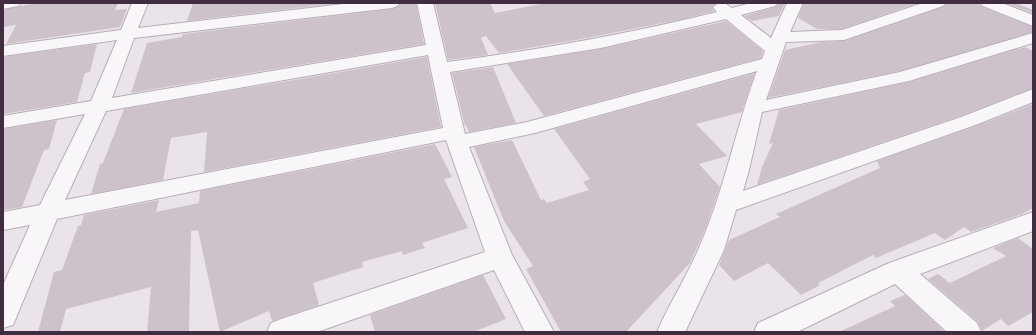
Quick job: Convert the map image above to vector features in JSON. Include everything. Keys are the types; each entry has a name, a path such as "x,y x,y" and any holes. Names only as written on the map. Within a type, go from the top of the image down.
{"street":[{"path":"3,4 13,3"},
{"path":"3,316 48,212 98,105 140,3"},
{"path":"3,51 127,34 392,3"},
{"path":"425,3 455,137 500,257 540,332"},
{"path":"3,122 98,105 437,59 511,59 612,40 721,8 770,3"},
{"path":"671,332 711,250 738,170 753,108 774,49 795,3"},
{"path":"3,222 48,212 455,137 528,128 774,49 844,35 938,3"},
{"path":"988,3 1033,22"},
{"path":"721,8 774,49"},
{"path":"753,108 903,76 1033,38"},
{"path":"726,205 971,120 1033,95"},
{"path":"780,329 898,271 1033,221"},
{"path":"280,332 500,257"},
{"path":"898,271 967,332"}],"building":[{"path":"35,3 118,3 115,10 127,9 120,27 6,44 16,25 3,27 3,10"},
{"path":"193,3 339,3 187,21"},
{"path":"402,3 416,3 424,44 131,93 147,43 182,37 183,34 392,9"},
{"path":"435,3 490,3 495,13 546,3 716,3 712,7 714,11 683,19 582,39 499,53 486,36 481,38 488,55 448,60"},
{"path":"780,3 785,3 779,16 752,21 744,16 775,7"},
{"path":"804,3 918,3 842,29 817,29 798,18"},
{"path":"948,3 978,3 982,7 1033,27 1033,32 900,71 768,98 785,50 821,42 844,41 943,7"},
{"path":"1006,3 1016,3 1033,10 1033,13"},
{"path":"726,21 763,51 761,58 544,116 507,64 601,49"},
{"path":"97,44 90,72 85,73 77,102 3,114 3,57"},
{"path":"1025,47 1033,51 1033,88 963,115 757,185 762,167 773,143 769,144 779,110 909,82"},
{"path":"427,57 441,127 204,172 207,132 171,138 163,180 91,194 100,164 103,163 124,109"},
{"path":"493,67 516,123 469,132 466,125 465,126 452,73"},
{"path":"755,73 742,112 696,124 727,156 699,164 720,187 706,228 690,263 626,332 561,332 526,269 533,266 504,221 474,147 512,140 541,200 544,199 547,203 589,190 583,182 590,179 554,129"},
{"path":"1033,104 1033,208 1022,214 971,232 964,227 945,240 935,233 876,258 873,255 818,283 820,285 801,295 768,263 734,281 719,265 729,240 780,217 776,214 880,168 877,161"},
{"path":"57,120 49,149 44,150 22,207 3,210 3,129"},
{"path":"435,144 452,177 444,179 468,228 422,243 425,248 403,255 402,251 362,262 363,267 313,283 319,305 272,321 269,311 220,332 198,230 191,231 189,332 147,332 151,287 66,309 60,332 38,332 54,272 62,270 78,226 81,225 84,215 159,200 156,212 199,203 200,191"},
{"path":"1018,238 1033,249 1033,312 1008,326 1001,319 982,331 978,322 928,279 938,274 950,283 1006,256 993,248"},
{"path":"483,275 506,319 473,332 375,332 370,315"},
{"path":"905,295 945,332 839,332 895,306 890,301"}]}
